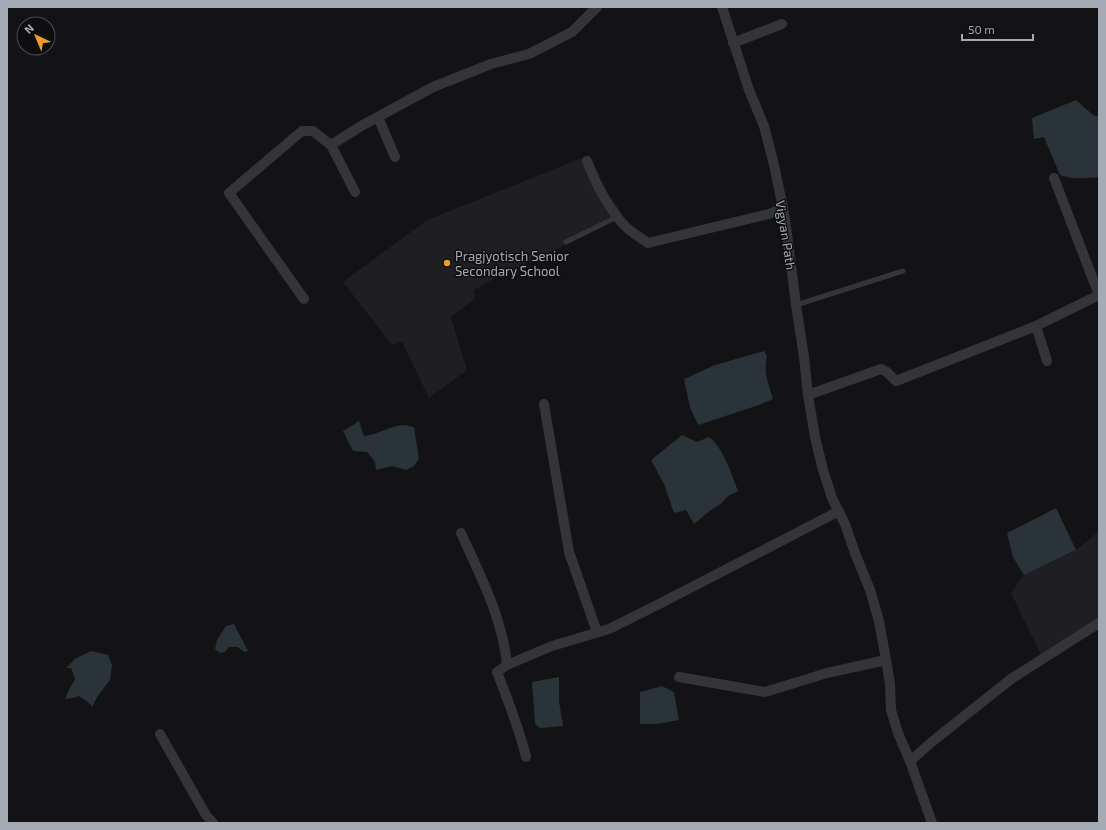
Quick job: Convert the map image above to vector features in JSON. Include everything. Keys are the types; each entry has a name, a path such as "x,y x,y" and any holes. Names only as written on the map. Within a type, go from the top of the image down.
{"street":[{"path":"331,146 363,125 433,87 491,64 529,54 572,32 597,7"},
{"name":"Vigyan Path","path":"722,7 749,90 764,126 783,208 808,396 815,437 823,470 832,498 845,524 870,590 879,621 886,660 890,684 891,710 898,733 910,761 932,823"},
{"path":"733,43 782,24"},
{"path":"378,117 396,157"},
{"path":"304,299 229,194 302,131 313,131 331,146 355,192"},
{"path":"587,162 594,180 617,217 624,225 648,243 769,214 783,208"},
{"path":"808,396 881,369 887,372 896,381 1036,326 1099,295 1054,178"},
{"path":"1036,326 1048,361"},
{"path":"544,404 569,552 597,632"},
{"path":"526,757 509,703 497,672 507,665 552,646 609,629 839,511"},
{"path":"461,533 492,602 506,652 507,665"},
{"path":"910,761 1011,679 1099,623"},
{"path":"679,677 765,692 827,673 886,660"},
{"path":"160,734 206,815 213,823"}],"lane":[{"path":"566,242 617,217"},
{"path":"796,305 903,271"}],"shaded area":[{"path":"1076,100 1093,115 1099,117 1099,177 1074,178 1060,175 1044,137 1034,139 1032,118"},
{"name":"Pragjyotisch Senior Secondary School","path":"589,155 604,189 623,215 557,249 495,278 474,290 475,299 451,317 467,370 429,398 402,342 392,345 343,282 427,220"},
{"path":"764,351 767,356 767,378 773,399 698,425 690,407 684,379 715,365"},
{"path":"359,421 364,436 400,425 414,427 419,459 414,466 406,470 392,466 376,470 375,462 367,452 353,451 343,431"},
{"path":"682,435 697,442 709,437 719,447 738,491 728,496 722,503 694,524 686,510 674,513 664,484 651,460"},
{"path":"1056,508 1076,550 1024,575 1013,557 1007,533"},
{"path":"1099,531 1099,623 1043,659 1011,593 1024,575 1076,550"},
{"path":"234,624 248,651 244,652 238,647 229,647 225,652 220,653 215,649 217,640 226,626"},
{"path":"91,651 108,655 112,665 110,680 97,697 92,707 88,702 79,696 66,699 68,691 75,679 71,668 66,668 75,659"},
{"path":"559,677 559,701 563,726 540,728 535,724 532,682"},
{"path":"662,686 674,692 679,720 657,724 640,724 640,692"}],"place":[{"name":"Pragjyotisch Senior Secondary School","path":"447,263"}]}
